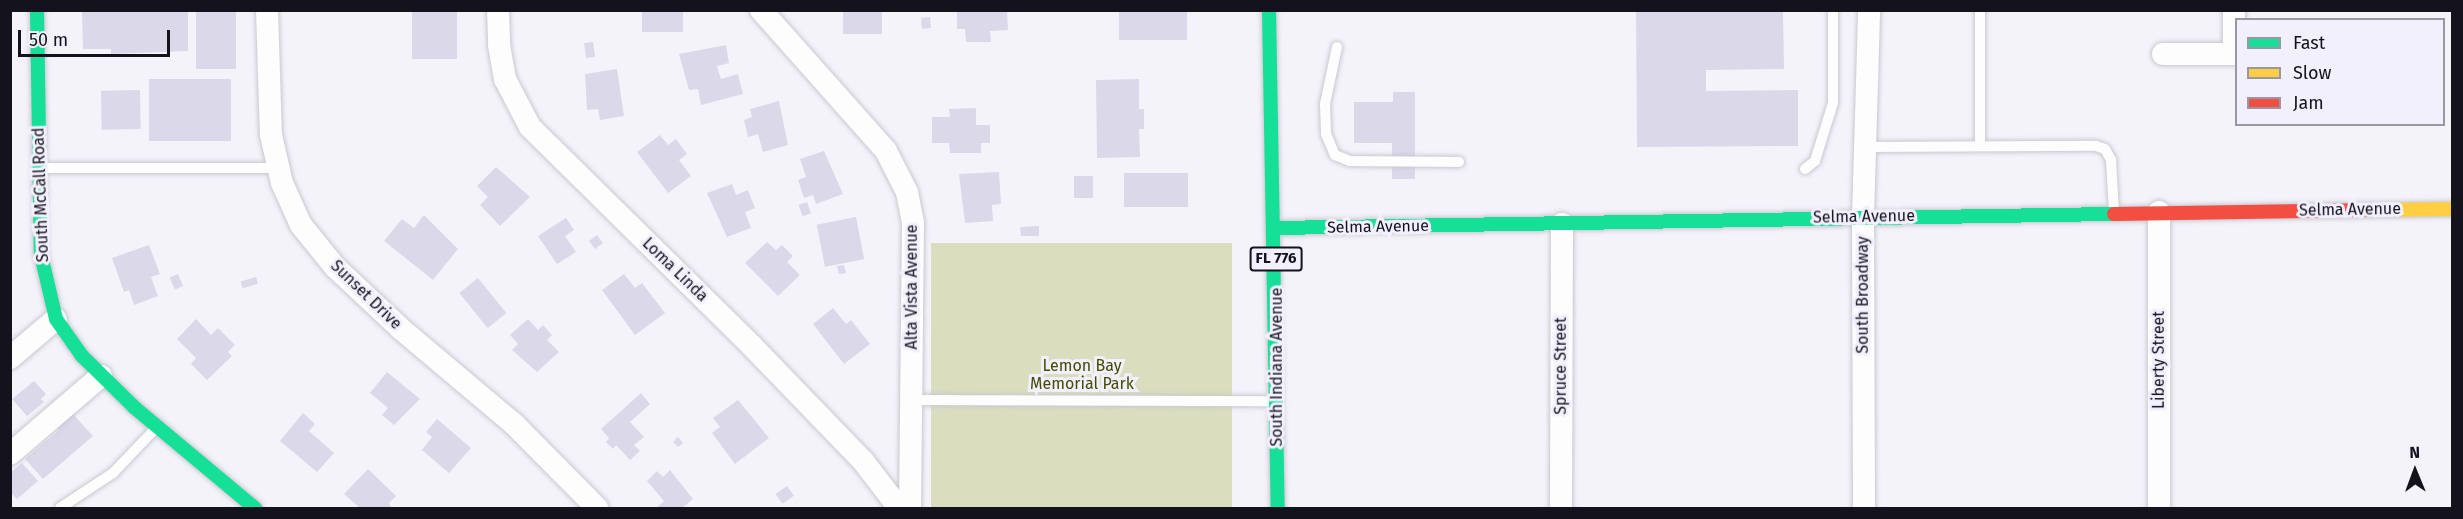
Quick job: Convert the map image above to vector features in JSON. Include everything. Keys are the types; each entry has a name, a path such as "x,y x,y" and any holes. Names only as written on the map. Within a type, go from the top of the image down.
{"street":[{"name":"South McCall Road","path":"38,10 41,255 56,319 101,376 157,427 255,508"},
{"name":"Sunset Drive","path":"267,10 268,108 278,168 301,225 335,267 401,329 514,424 597,508"},
{"name":"Loma Linda","path":"498,10 502,66 513,98 530,127 751,345 863,461 899,508"},
{"name":"Alta Vista Avenue","path":"760,10 886,150 907,192 913,223 910,508"},
{"name":"South Indiana Avenue","path":"1269,10 1276,228 1278,508"},
{"name":"South Broadway","path":"1864,508 1863,217 1868,147 1869,10"},
{"path":"2163,54 2235,54 2234,10"},
{"name":"Selma Avenue","path":"1276,228 2452,209"},
{"name":"Liberty Street","path":"2159,212 2159,508"},
{"name":"Spruce Street","path":"1561,508 1562,224"},
{"path":"10,358 56,319"},
{"path":"10,454 101,376"}],"lane":[{"path":"1805,169 1815,161 1833,103 1833,10"},
{"path":"1980,10 1980,145"},
{"path":"1337,47 1325,104 1326,134 1335,155 1350,161 1459,162"},
{"path":"1868,147 1980,145 2105,149 2111,160 2114,213"},
{"path":"40,168 278,168"},
{"path":"911,400 1277,401"},
{"path":"60,508 113,473 157,427"}],"green space":[{"name":"Lemon Bay Memorial Park","path":"931,243 1232,243 1232,508 931,508"}],"building":[{"path":"82,10 188,10 188,51 111,54 111,49 83,49"},
{"path":"196,10 236,10 236,69 196,69"},
{"path":"412,10 457,10 457,59 412,59"},
{"path":"642,10 683,10 683,32 642,32"},
{"path":"843,10 882,10 882,34 843,34"},
{"path":"957,10 1007,10 1008,30 990,31 991,42 966,42 965,29 957,29"},
{"path":"1119,10 1187,10 1187,40 1119,40"},
{"path":"1636,10 1783,10 1784,69 1706,70 1706,91 1798,90 1798,146 1637,147"},
{"path":"930,17 931,28 922,29 921,18"},
{"path":"593,42 595,57 586,58 584,43"},
{"path":"726,45 729,63 717,66 721,79 738,74 743,94 701,105 698,89 689,90 679,54"},
{"path":"617,69 624,116 600,120 598,109 587,110 585,74"},
{"path":"149,79 231,79 231,141 149,141"},
{"path":"1139,79 1139,109 1144,109 1144,129 1139,129 1140,157 1097,158 1096,80"},
{"path":"140,90 141,129 102,130 101,91"},
{"path":"1393,92 1415,92 1415,179 1392,179 1392,143 1354,143 1354,102 1393,102"},
{"path":"779,101 788,145 763,152 758,134 748,137 744,120 752,117 750,109"},
{"path":"976,108 976,125 990,125 990,143 981,143 981,153 950,153 949,143 932,143 932,117 950,117 949,109"},
{"path":"660,135 668,145 676,139 687,154 679,160 691,176 668,193 637,152"},
{"path":"824,151 843,194 816,204 813,195 804,198 798,180 806,177 800,159"},
{"path":"496,167 530,197 500,226 480,205 488,197 477,186"},
{"path":"999,172 1001,204 992,205 993,221 965,223 959,174"},
{"path":"1124,173 1188,173 1188,207 1124,207"},
{"path":"1074,176 1093,176 1093,198 1074,198"},
{"path":"732,184 736,195 748,190 755,208 745,212 751,228 727,237 707,193"},
{"path":"807,202 811,213 803,216 799,205"},
{"path":"424,215 458,249 433,280 384,241 402,219 414,228"},
{"path":"856,217 864,259 825,267 817,225"},
{"path":"566,218 574,230 565,236 576,252 557,264 538,236"},
{"path":"1039,226 1039,236 1021,236 1020,227"},
{"path":"597,235 603,243 595,249 589,241"},
{"path":"767,242 776,250 782,245 793,256 787,262 800,275 778,296 745,263"},
{"path":"149,245 160,274 151,277 158,296 134,305 129,290 124,292 112,258"},
{"path":"844,265 846,273 839,274 837,266"},
{"path":"178,274 183,286 175,289 170,278"},
{"path":"624,274 635,288 642,283 665,313 635,335 602,290"},
{"path":"256,277 258,284 243,288 241,281"},
{"path":"478,278 506,313 488,328 459,293"},
{"path":"833,308 846,324 851,320 870,344 844,364 813,324"},
{"path":"196,319 211,335 218,328 235,345 228,352 232,356 207,380 191,364 196,358 177,339"},
{"path":"528,319 538,330 543,325 552,335 547,340 559,352 537,372 512,350 518,344 510,335"},
{"path":"387,372 420,399 394,425 382,415 388,408 370,393"},
{"path":"34,381 46,394 41,399 44,402 27,416 12,399"},
{"path":"641,393 650,404 630,422 644,437 634,445 640,451 630,460 616,445 613,449 606,442 609,438 601,429"},
{"path":"738,400 769,438 735,464 712,433 720,427 713,418"},
{"path":"70,411 93,436 43,479 25,459 59,430 54,425"},
{"path":"303,413 315,424 309,431 334,453 317,472 280,441"},
{"path":"437,419 471,448 449,473 422,450 432,437 426,432"},
{"path":"678,437 683,443 678,447 673,442"},
{"path":"22,463 38,481 17,499 10,492 10,473"},
{"path":"368,469 396,496 389,503 391,508 360,508 344,494"},
{"path":"670,470 693,499 682,508 656,508 664,501 647,481 657,471 663,477"},
{"path":"787,486 794,496 782,504 776,494"}],"traffic: fast":[{"path":"37,10 41,255 56,319 82,356 134,407 255,508"},
{"path":"1269,10 1278,508"},
{"path":"1276,228 2114,214"}],"traffic: slow":[{"path":"2371,210 2452,209"}],"traffic: jam":[{"path":"2114,214 2371,210"}]}
